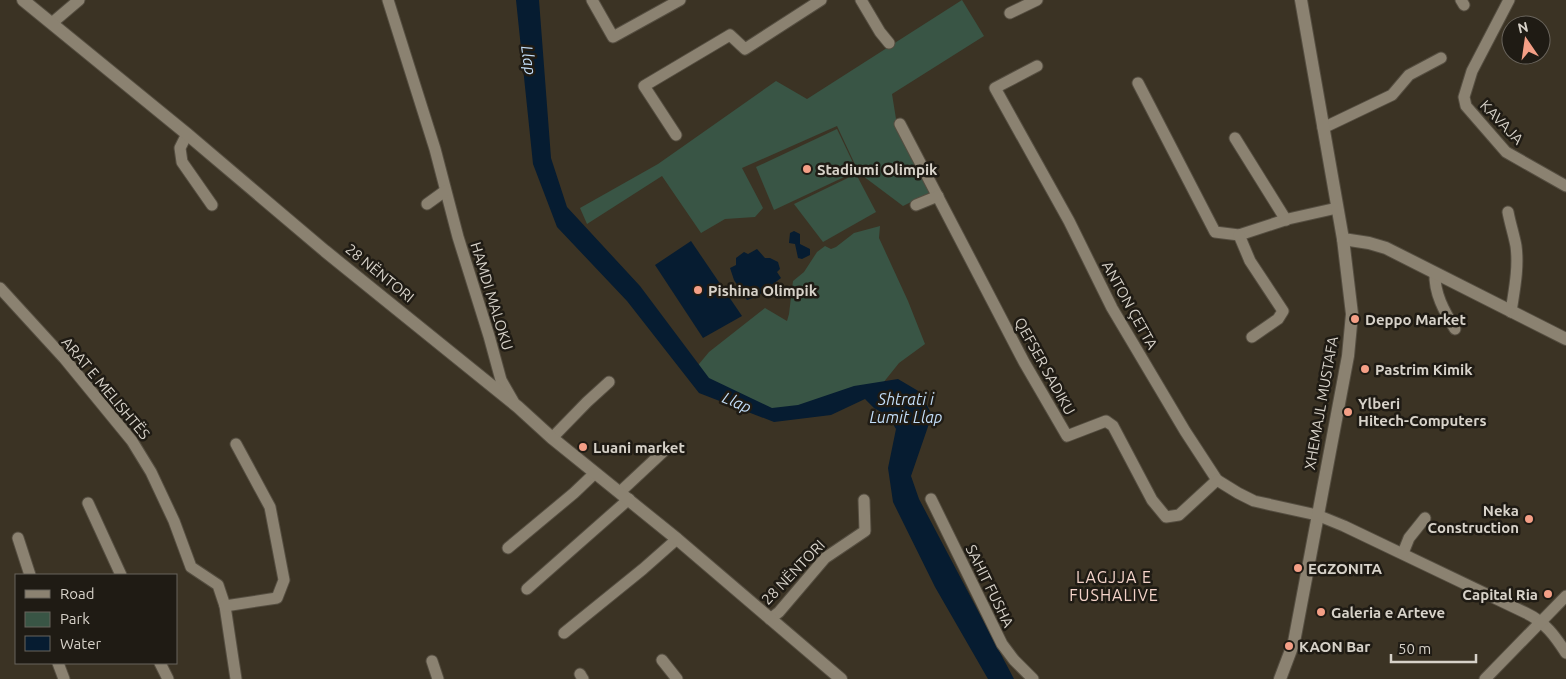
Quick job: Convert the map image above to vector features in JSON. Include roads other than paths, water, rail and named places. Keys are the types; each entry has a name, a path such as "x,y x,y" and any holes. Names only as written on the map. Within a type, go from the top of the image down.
{"main road":[{"name":"28 NËNTORI","path":"23,0 187,134 325,251 518,407 552,438 677,539 841,679"},
{"name":"XHEMAJL MUSTAFA","path":"1280,679 1294,642 1348,356 1352,314 1343,240 1301,0"},
{"path":"1343,240 1369,243 1386,248 1566,339"}],"street":[{"path":"52,23 79,0"},
{"name":"HAMDI MALOKU","path":"388,0 436,149 445,191 501,380 518,407"},
{"path":"592,0 613,37 680,0"},
{"path":"676,135 644,86 730,35 745,49 821,0"},
{"path":"861,0 880,32 890,43"},
{"path":"1010,13 1037,0"},
{"name":"KAVAJA","path":"1508,0 1472,71 1464,96 1466,106 1506,152 1566,186"},
{"path":"1323,128 1392,95 1409,75 1441,58"},
{"name":"ANTON ÇETTA","path":"1037,66 995,88 1068,221 1112,308 1216,480 1254,500 1317,515 1403,552 1541,621"},
{"path":"1138,83 1214,232 1238,235 1286,220 1336,208"},
{"name":"QEFSER SADIKU","path":"900,124 1024,362 1067,436 1106,421 1112,426 1152,500 1166,517 1179,516 1216,480"},
{"path":"187,134 180,148 182,162 212,205"},
{"path":"1235,138 1286,220"},
{"path":"427,204 445,191"},
{"path":"916,205 938,196"},
{"path":"1508,212 1516,246 1516,280 1511,312"},
{"path":"1238,235 1250,261 1283,311 1278,318 1252,337"},
{"path":"1435,272 1434,284 1455,329"},
{"name":"ARAT E MELISHTËS","path":"0,288 64,358 132,441 155,480 191,567 218,585 225,606 236,679"},
{"path":"552,438 609,382"},
{"path":"225,606 277,598 284,580 270,507 236,444"},
{"path":"527,589 624,496 665,450"},
{"path":"508,548 595,473"},
{"name":"SAHIT FUSHA","path":"931,499 994,629 1014,660 1033,679"},
{"name":"28 NËNTORI","path":"770,619 779,612 825,558 865,531 864,500"},
{"path":"88,503 121,574"},
{"path":"1403,552 1409,538 1425,518"},
{"path":"18,538 30,574"},
{"path":"564,633 677,539"},
{"path":"1485,679 1566,596"},
{"path":"1541,621 1554,634 1566,653"},
{"path":"662,660 677,679"},
{"path":"432,661 438,679"},
{"path":"58,664 64,679"},
{"path":"160,664 168,679"}],"water":[{"name":"Shtrati i Lumit Llap","path":"516,0 539,0 551,158 567,207 640,286 709,378 772,408 798,405 854,386 898,379 920,392 932,415 911,476 919,499 1014,679 988,679 935,587 893,502 888,468 896,429 888,416 874,408 865,399 831,415 774,422 699,393 627,301 557,227 533,164"},
{"path":"794,231 800,234 800,244 810,249 810,255 802,259 798,258 795,244 789,243 790,233"},
{"name":"Pishina Olimpik","path":"691,241 742,316 703,338 655,265"},
{"path":"757,249 765,258 778,262 780,269 777,272 781,278 756,297 747,300 734,280 730,268 736,265 736,258 744,252 748,254"}],"place":[{"name":"Stadiumi Olimpik","path":"807,169"},
{"name":"Pishina Olimpik","path":"698,290"},
{"name":"Deppo Market","path":"1355,319"},
{"name":"Pastrim Kimik","path":"1365,369"},
{"name":"Ylberi Hitech-Computers","path":"1348,412"},
{"name":"Luani market","path":"583,447"},
{"name":"Neka Construction","path":"1529,519"},
{"name":"EGZONITA","path":"1298,568"},
{"name":"Capital Ria","path":"1548,594"},
{"name":"Galeria e Arteve","path":"1321,612"},
{"name":"KAON Bar","path":"1289,646"}],"district":[{"name":"LAGJJA E FUSHALIVE","path":"1114,586"}],"water label":[{"name":"Llap","path":"529,60"},
{"name":"Llap","path":"737,402"}]}
